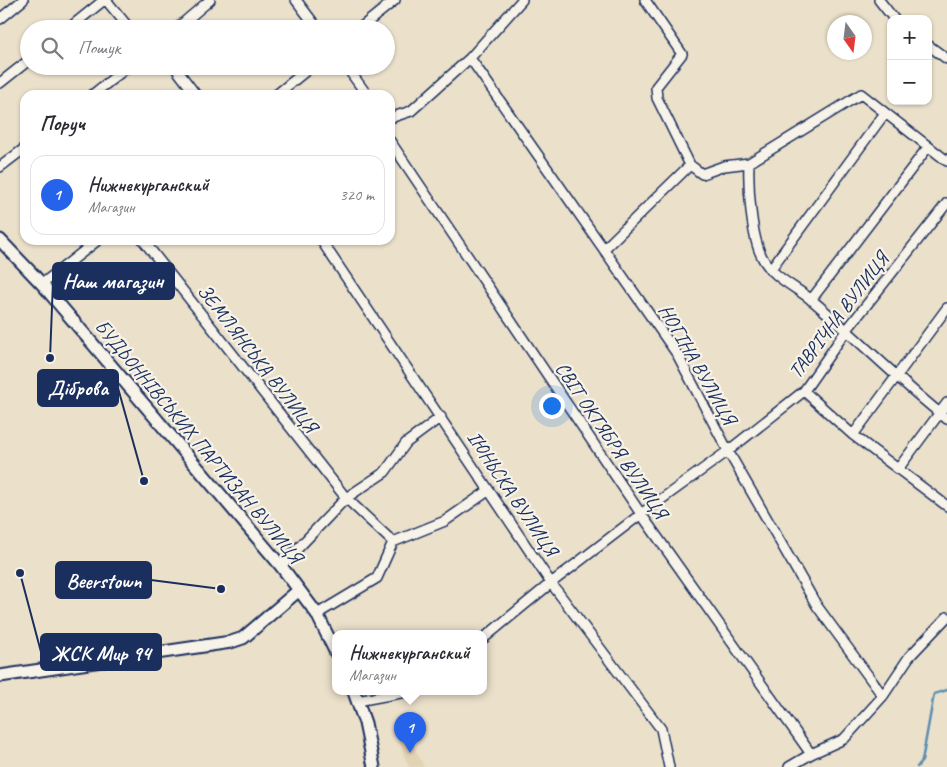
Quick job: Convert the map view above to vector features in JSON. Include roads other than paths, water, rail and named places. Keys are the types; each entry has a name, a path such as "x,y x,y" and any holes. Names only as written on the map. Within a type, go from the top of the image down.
{"main road":[{"name":"БУДЬОННІВСЬКИХ ПАРТИЗАН ВУЛИЦЯ","path":"0,240 42,284 280,566 317,614 332,645"},
{"path":"0,676 231,642 243,638 299,590"},
{"path":"356,696 365,723 374,767"}],"street":[{"path":"0,18 23,0"},
{"path":"79,20 105,0 122,20"},
{"path":"187,20 210,0"},
{"path":"296,0 311,20"},
{"path":"370,20 395,0"},
{"path":"395,116 411,111 470,58 522,0"},
{"path":"645,0 682,54 656,86 657,98 690,165 702,174 724,166 748,163 861,94 947,161"},
{"path":"879,0 891,15"},
{"path":"932,47 945,54"},
{"name":"НОГІНА ВУЛИЦЯ","path":"470,58 677,354 728,451 817,606 883,696"},
{"path":"0,83 20,67"},
{"path":"98,90 118,75"},
{"path":"181,75 192,90"},
{"path":"282,90 301,75"},
{"path":"353,75 363,90"},
{"path":"770,270 886,113"},
{"path":"811,300 928,147"},
{"name":"СВІТ ОКТЯБРЯ ВУЛИЦЯ","path":"395,148 641,514 811,754"},
{"path":"0,167 20,152"},
{"path":"748,163 748,183 754,229 761,256 770,270 811,300 943,416"},
{"path":"604,249 690,165"},
{"name":"ТАВРІЧНА ВУЛИЦЯ","path":"487,635 551,582 728,451 804,390 846,331 947,203"},
{"path":"42,284 92,245"},
{"name":"ЗЕМЛЯНСЬКА ВУЛИЦЯ","path":"147,245 346,498 394,542"},
{"name":"IЮНЬСКА ВУЛИЦЯ","path":"324,245 442,417 488,490 551,582 661,729 669,767"},
{"path":"854,435 947,308"},
{"path":"804,390 854,435 946,504"},
{"path":"898,469 943,416 947,403"},
{"path":"280,566 346,498 385,472 406,443 442,417"},
{"path":"317,614 377,578 394,542 445,520 488,490"},
{"path":"790,767 811,754 844,739 883,696 910,657 947,618"},
{"path":"356,696 368,695"}],"waterway":[{"path":"917,767 922,761 934,694 947,690"}],"place":[{"name":"Наш магазин","path":"50,358"},
{"name":"Діброва","path":"144,481"},
{"name":"ЖСК Мир 94","path":"20,573"},
{"name":"Beerstown","path":"221,589"},
{"name":"Нижнекурганский","path":"410,753"}]}
